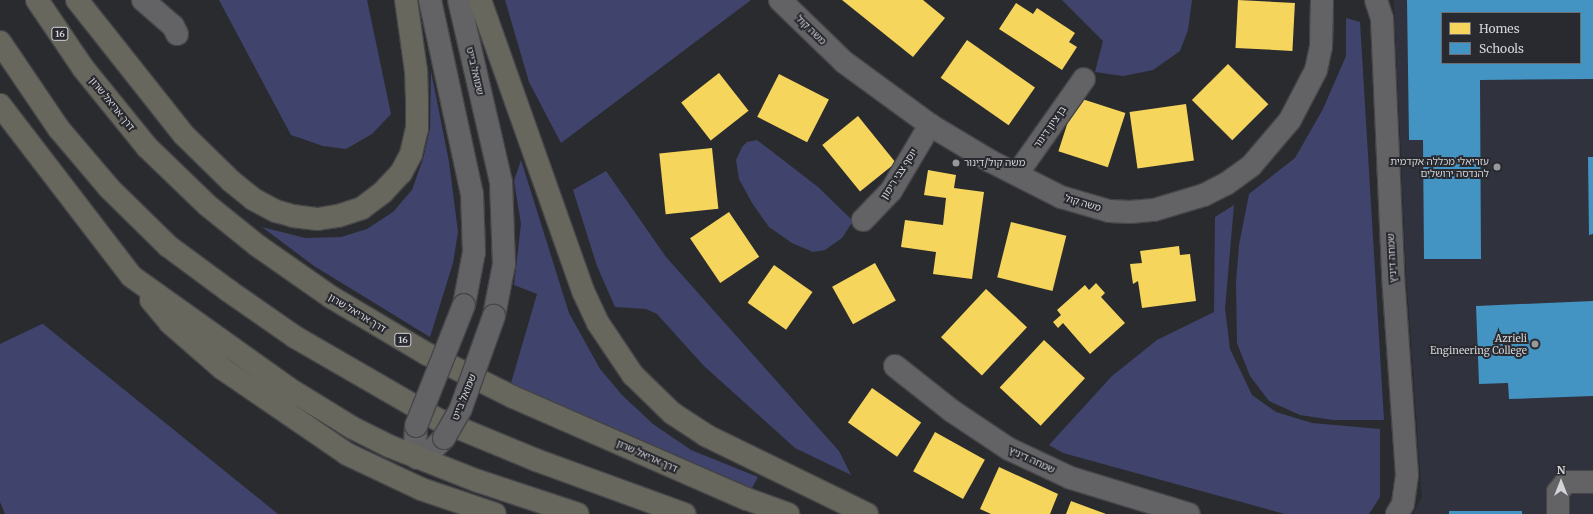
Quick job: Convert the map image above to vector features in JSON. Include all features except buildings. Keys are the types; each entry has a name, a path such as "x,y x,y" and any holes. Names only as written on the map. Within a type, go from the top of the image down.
{"highway":[{"name":"דרך אריאל שרון","path":"37,0 83,68 147,147 208,205 258,246 331,297 427,354 513,397 747,499 788,514"},
{"path":"77,0 184,135 232,181 252,199 276,211 293,216 318,219 338,216 362,208 388,187 401,173 411,154 417,129 418,99 416,70 406,0"},
{"path":"480,0 583,291 598,323 625,365 672,413 707,436 867,514"},
{"path":"0,42 59,129 109,188 168,246 247,304 344,367 437,419 536,460 684,514"},
{"path":"0,104 131,276 170,323 223,369 316,435 377,469 421,489 495,514"},
{"path":"131,276 319,408 353,428 418,458 578,514"}],"street":[{"path":"143,0 172,26 177,34"},
{"path":"418,458 414,443 416,426 464,305 474,252 472,194 430,0"},
{"name":"שמואל בייט","path":"418,458 430,452 444,438 461,408 494,316 504,264 501,182 459,0"},
{"name":"משה קול","path":"780,0 844,62 930,125 1061,197 1109,211 1130,212 1180,203 1204,195 1226,184 1251,166 1290,120 1302,101 1316,70 1321,47 1322,0"},
{"name":"שמחה דיניץ","path":"1376,0 1382,19 1393,282 1407,476 1403,504 1397,514"},
{"name":"בן ציון דינור","path":"1017,174 1084,79"},
{"name":"יוסף צבי רימון","path":"863,220 890,191 930,125"},
{"name":"שמחה דיניץ","path":"895,366 952,411 1009,450 1072,478 1189,514"},
{"path":"1558,514 1558,492 1566,482 1593,482"}],"shaded area":[{"path":"219,0 367,0 391,114 372,134 346,149 323,146 291,135"},
{"path":"505,0 751,0 561,143 529,82"},
{"path":"1062,0 1192,0 1188,30 1180,51 1153,70 1123,76 1095,72 1103,41"},
{"name":"עזריאלי מכללה אקדמית להנדסה ירושלים","path":"1394,0 1593,0 1593,514 1413,514 1422,497 1406,271"},
{"path":"1346,18 1360,22 1384,420 1333,420 1300,415 1269,401 1250,376 1237,343 1236,282 1239,245 1249,194 1295,158 1323,109 1346,56"},
{"path":"431,71 449,162 458,232 453,263 430,337 314,266 262,227 305,238 341,237 367,229 393,212 412,190 423,159 430,129"},
{"path":"757,140 818,187 853,221 842,238 825,250 813,252 792,243 769,227 752,203 739,179 736,160 742,147 747,142"},
{"path":"521,160 569,313 600,369 622,395 653,424 691,450 758,477 752,488 511,383 537,294 514,285 521,224 514,181"},
{"path":"606,171 666,257 839,451 851,475 795,448 704,366 657,314 646,309 615,307 597,266 573,190"},
{"path":"1234,205 1225,309 1230,349 1252,395 1276,412 1312,423 1380,429 1380,497 1369,514 1285,514 1063,453 1049,445 1112,376 1157,340 1214,312 1215,217"},
{"path":"42,324 278,514 5,514 0,502 0,344"}],"place":[{"name":"משה קול/דינור","path":"956,163"},
{"name":"עזריאלי מכללה אקדמית להנדסה ירושלים","path":"1497,167"},
{"name":"Azrieli Engineering College","path":"1535,344"}]}
